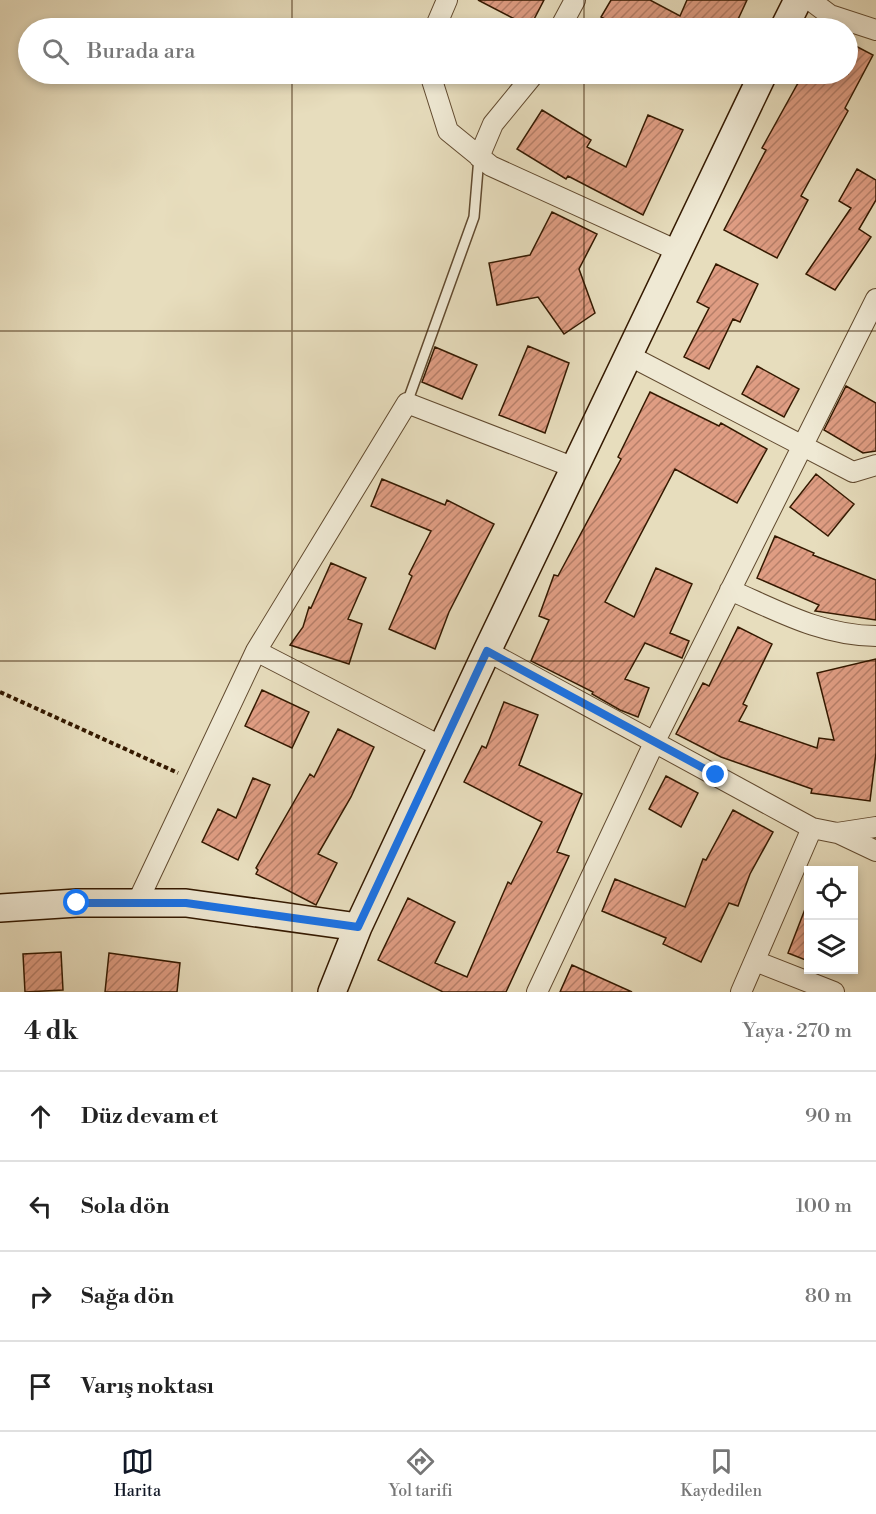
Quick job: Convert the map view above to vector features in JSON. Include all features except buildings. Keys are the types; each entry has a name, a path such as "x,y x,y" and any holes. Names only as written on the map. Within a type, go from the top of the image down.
{"main road":[{"path":"789,18 798,0"},
{"path":"337,990 358,927 487,651 758,84"},
{"path":"0,908 77,903 186,903 358,927"}],"street":[{"path":"439,18 447,0"},
{"path":"565,18 575,0"},
{"path":"810,0 830,15 839,18"},
{"path":"858,24 876,30"},
{"path":"433,84 448,131 491,166 678,251"},
{"path":"479,157 492,124 526,84"},
{"path":"537,992 655,741 876,299"},
{"path":"628,355 853,472 876,465"},
{"path":"138,903 255,651 406,403 575,468"},
{"path":"730,590 806,623 849,636 876,636"},
{"path":"255,651 442,747"},
{"path":"487,651 812,828 837,833 876,851"},
{"path":"837,833 876,827"},
{"path":"741,992 812,828"},
{"path":"755,961 834,992"}],"lane":[{"path":"406,403 474,217 479,157"}],"path":[{"path":"0,692 195,780"}],"route":[{"path":"77,903 186,903 358,927 487,651 716,775"}]}
